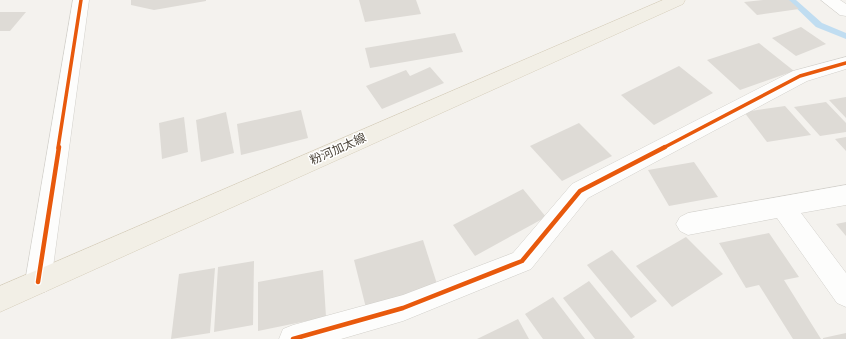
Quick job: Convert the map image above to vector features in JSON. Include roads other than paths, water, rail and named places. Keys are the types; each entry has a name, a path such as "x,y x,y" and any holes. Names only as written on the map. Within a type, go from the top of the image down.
{"main road":[{"name":"粉河加太線","path":"0,299 677,0"}],"street":[{"path":"38,282 81,0"},
{"path":"829,0 846,11"},
{"path":"293,339 403,308 522,261 580,191 800,76 846,62"},
{"path":"688,224 782,208 846,195"},
{"path":"782,208 846,294"}],"waterway":[{"path":"792,0 819,25 846,36"}]}
